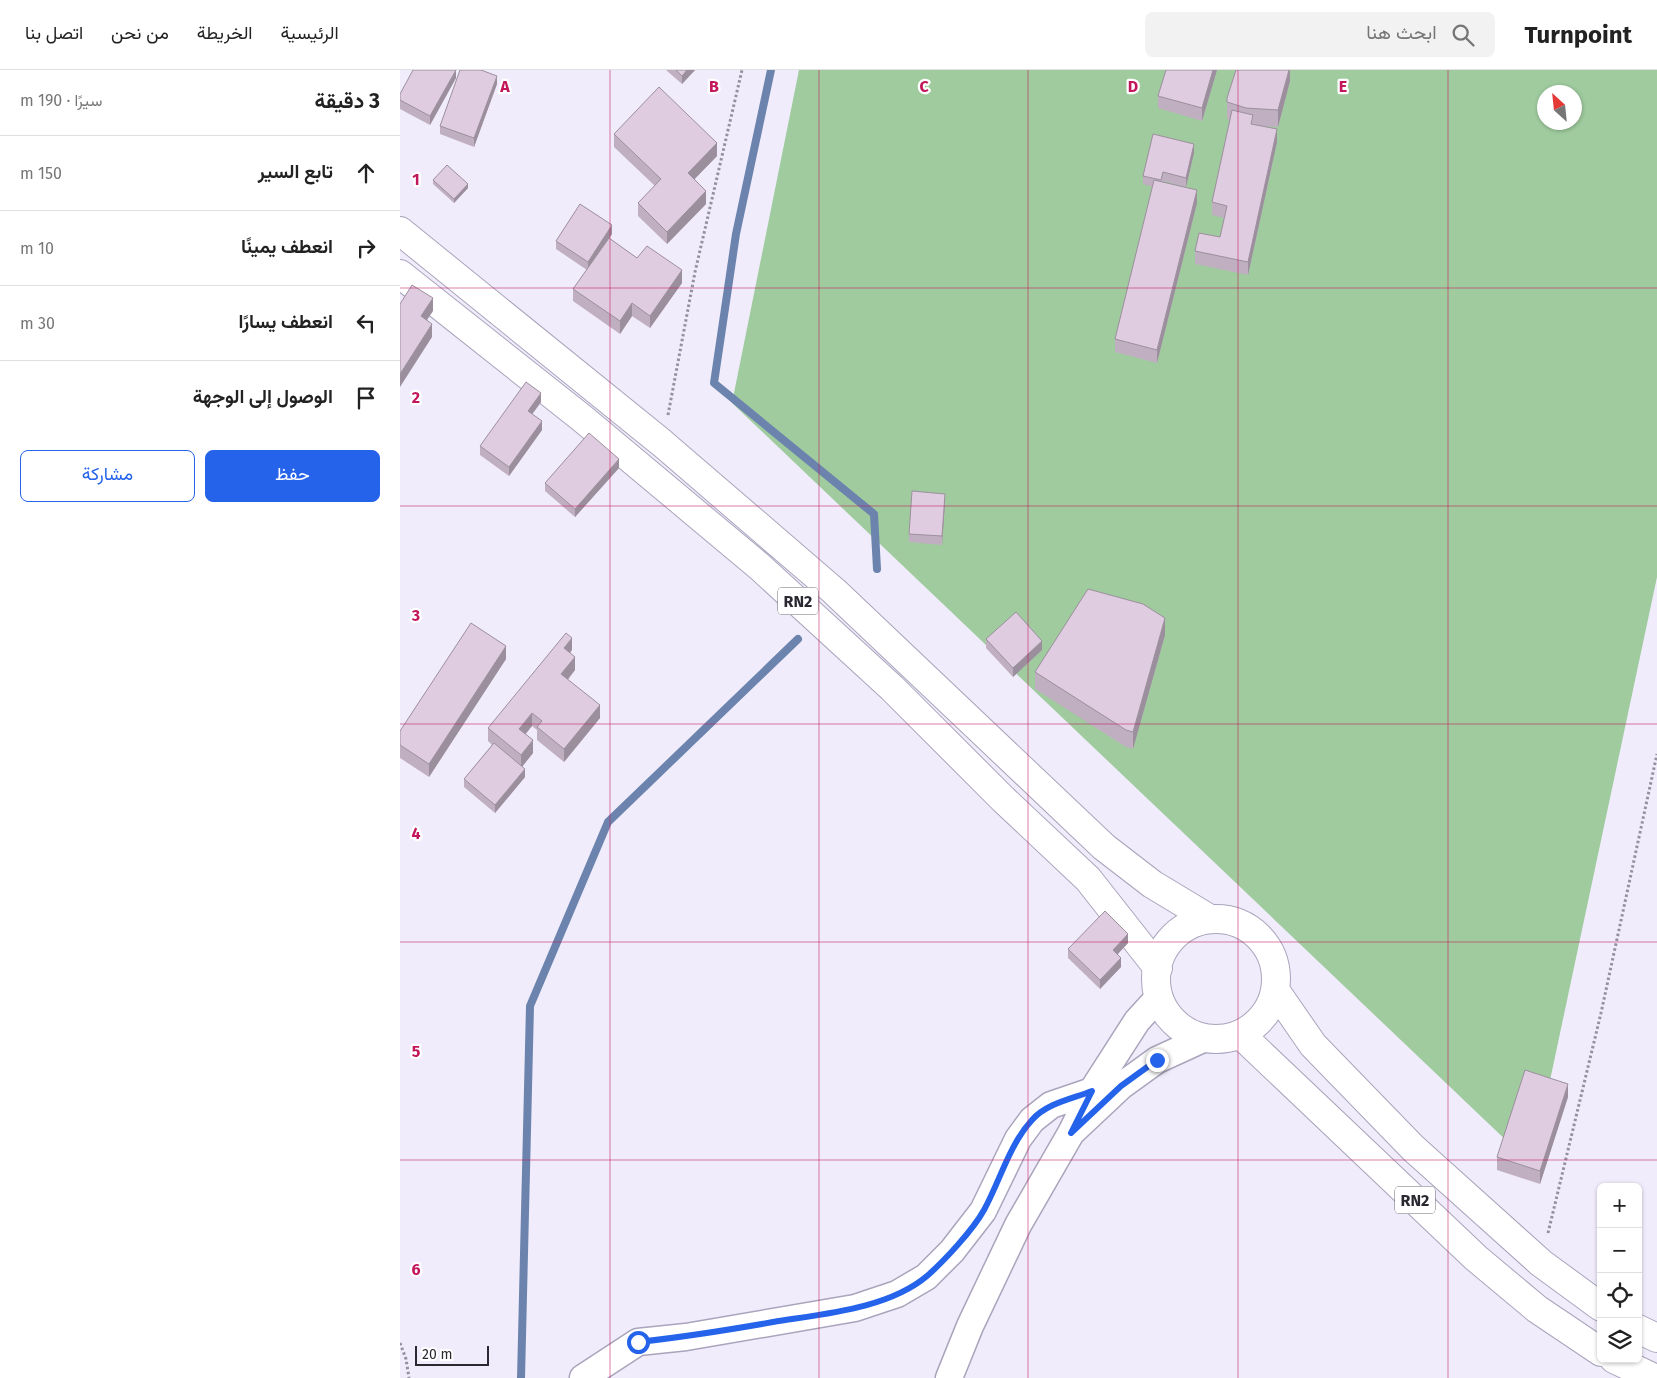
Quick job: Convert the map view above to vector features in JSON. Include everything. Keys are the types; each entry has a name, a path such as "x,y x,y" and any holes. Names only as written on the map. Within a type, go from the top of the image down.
{"highway":[{"name":"RN2","path":"400,230 662,443 834,591 1104,847 1152,884 1210,919"},
{"name":"RN2","path":"400,274 583,419 775,580 892,688 1003,799 1088,879 1158,968"},
{"name":"RN2","path":"1210,919 1232,920 1251,928 1262,939 1273,958 1277,978 1273,1001 1262,1019 1240,1034 1220,1039 1205,1038 1185,1031 1169,1018 1158,998 1155,977 1163,950 1171,938 1188,925 1210,919"},
{"name":"RN2","path":"1275,990 1313,1045 1413,1148 1541,1263 1597,1304"},
{"name":"RN2","path":"1240,1034 1476,1258 1537,1309 1597,1349"},
{"path":"1642,1331 1657,1338"},
{"path":"1622,1363 1654,1378"}],"street":[{"path":"949,1378 970,1326 1018,1224 1071,1133 1092,1091 1137,1021 1158,998"},
{"path":"1071,1133 1128,1080 1157,1060 1205,1038"},
{"path":"583,1378 638,1342 686,1337 855,1308 897,1294 926,1277 952,1251 983,1211 1018,1139 1032,1120 1051,1106 1092,1091"}],"path":[{"path":"662,443 697,263 742,70"},
{"path":"1541,1263 1601,1013 1657,754"},
{"path":"400,1343 406,1359 409,1378"}],"green space":[{"path":"799,70 1657,70 1657,577 1532,1165 732,403"}],"building":[{"path":"413,70 456,70 430,116 400,100 400,94"},
{"path":"460,70 481,70 497,76 474,138 440,126"},
{"path":"676,70 687,70 682,76"},
{"path":"1166,70 1213,70 1202,108 1158,96"},
{"path":"1236,70 1289,70 1278,110 1246,108 1227,102"},
{"path":"659,87 717,143 688,173 706,191 667,232 638,203 661,179 614,134"},
{"path":"1232,110 1253,115 1251,124 1277,129 1248,262 1195,251 1199,233 1220,237 1227,206 1212,202"},
{"path":"1153,134 1194,144 1186,178 1163,172 1161,180 1143,176"},
{"path":"447,165 468,184 454,199 433,180"},
{"path":"1154,180 1197,190 1157,350 1115,339"},
{"path":"580,204 612,225 588,262 556,241"},
{"path":"609,238 637,258 647,246 682,270 650,316 632,303 620,321 573,289"},
{"path":"412,285 433,298 421,316 432,324 400,374 400,304"},
{"path":"526,382 541,393 528,411 542,421 509,467 480,446"},
{"path":"589,433 619,459 575,509 545,483"},
{"path":"912,491 945,494 942,536 909,534"},
{"path":"1088,589 1143,604 1165,618 1133,732 1126,730 1035,672"},
{"path":"1016,612 1042,641 1013,668 986,639"},
{"path":"471,623 506,646 429,764 400,745 400,731"},
{"path":"566,633 572,638 564,648 575,657 561,674 600,705 564,749 537,727 542,721 532,713 519,729 533,740 521,755 488,728"},
{"path":"494,743 525,769 495,805 464,779"},
{"path":"1105,911 1128,934 1113,950 1121,958 1100,980 1068,949"},
{"path":"1525,1070 1568,1084 1540,1171 1497,1157"}],"waterway":[{"path":"771,70 736,234 714,383 874,514 877,569"},
{"path":"521,1378 530,1006 608,822 798,639"}],"route":[{"path":"638,1342 686,1337 855,1308 897,1294 926,1277 952,1251 983,1211 1018,1139 1032,1120 1051,1106 1092,1091 1071,1133 1121,1086 1157,1060"}]}
